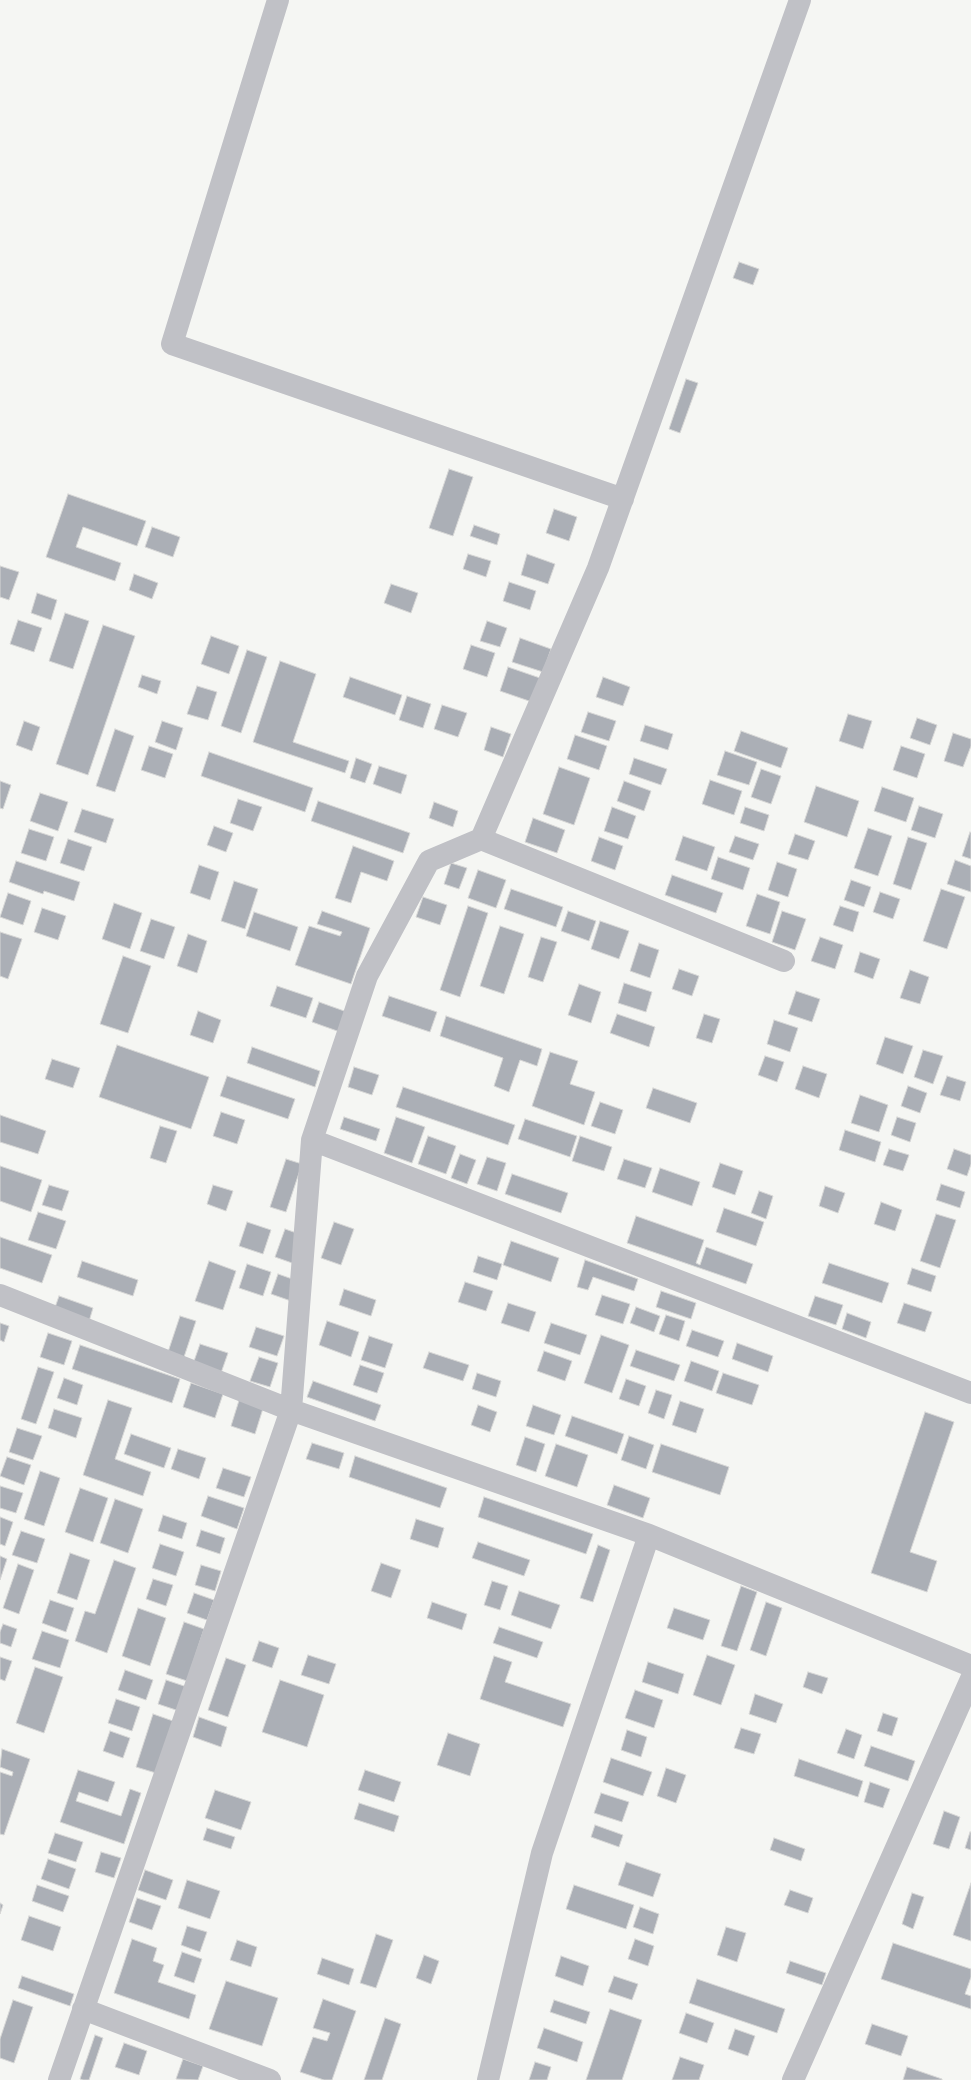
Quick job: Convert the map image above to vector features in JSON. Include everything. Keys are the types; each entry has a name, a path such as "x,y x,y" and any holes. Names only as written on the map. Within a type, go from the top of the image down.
{"street":[{"path":"278,0 172,344 623,499"},
{"path":"59,2080 291,1410 312,1140 367,976 429,861 481,839 598,568 800,0"},
{"path":"481,839 784,961"},
{"path":"312,1140 971,1393"},
{"path":"0,1295 291,1410 649,1535 971,1666"},
{"path":"488,2080 542,1852 649,1535"},
{"path":"793,2080 971,1679"},
{"path":"84,2009 270,2080"}],"building":[{"path":"739,262 759,269 753,285 733,278"},
{"path":"686,379 698,383 680,433 669,429"},
{"path":"449,469 473,477 453,536 429,528"},
{"path":"68,494 146,521 137,546 83,527 76,547 121,563 115,581 46,557"},
{"path":"554,509 577,517 569,541 546,533"},
{"path":"474,525 500,534 497,545 470,536"},
{"path":"152,527 180,537 173,557 145,547"},
{"path":"468,554 491,561 486,577 463,569"},
{"path":"527,554 555,564 548,584 521,575"},
{"path":"0,566 19,572 9,600 0,597"},
{"path":"134,574 158,583 152,599 129,590"},
{"path":"509,582 536,591 530,610 503,601"},
{"path":"391,584 418,593 411,613 384,603"},
{"path":"37,593 57,600 51,620 31,613"},
{"path":"65,613 89,621 73,669 49,661"},
{"path":"18,620 42,628 34,652 10,644"},
{"path":"487,621 507,628 500,647 480,641"},
{"path":"103,625 135,636 88,775 56,764"},
{"path":"211,636 239,646 229,674 201,664"},
{"path":"520,638 551,649 543,672 512,662"},
{"path":"471,645 495,653 487,677 463,669"},
{"path":"247,650 267,657 241,733 221,726"},
{"path":"280,661 316,674 293,742 349,761 345,773 253,742"},
{"path":"508,667 540,678 532,702 500,691"},
{"path":"142,675 161,681 157,694 138,687"},
{"path":"350,677 402,695 395,715 343,697"},
{"path":"603,677 630,687 623,706 596,697"},
{"path":"197,686 217,692 208,720 187,714"},
{"path":"407,696 431,704 423,728 399,720"},
{"path":"442,705 467,713 458,737 434,729"},
{"path":"588,712 616,721 609,741 581,732"},
{"path":"848,714 872,721 863,749 839,741"},
{"path":"917,718 937,725 930,745 910,738"},
{"path":"24,721 40,727 32,751 16,745"},
{"path":"162,721 183,728 176,750 155,742"},
{"path":"645,725 673,734 668,750 640,741"},
{"path":"491,727 511,734 503,757 484,750"},
{"path":"115,729 134,736 115,792 96,786"},
{"path":"741,731 788,748 781,768 734,751"},
{"path":"953,733 971,739 971,746 963,767 944,761"},
{"path":"575,735 607,746 599,770 567,759"},
{"path":"149,746 173,754 165,778 141,770"},
{"path":"901,746 925,754 917,778 893,770"},
{"path":"725,751 757,762 749,785 717,775"},
{"path":"209,752 313,788 305,812 201,776"},
{"path":"356,758 372,764 365,783 350,778"},
{"path":"634,758 667,769 661,785 629,774"},
{"path":"379,766 407,775 401,794 373,784"},
{"path":"559,767 590,778 574,825 543,814"},
{"path":"761,769 781,776 771,804 751,797"},
{"path":"710,780 742,791 734,815 702,804"},
{"path":"0,781 11,785 3,809 0,808"},
{"path":"624,781 651,791 644,811 617,801"},
{"path":"816,786 859,801 847,837 804,822"},
{"path":"882,787 914,798 906,822 874,811"},
{"path":"40,793 68,802 58,831 30,821"},
{"path":"238,799 262,807 253,831 230,823"},
{"path":"318,801 410,833 403,853 311,821"},
{"path":"434,802 458,811 453,827 429,818"},
{"path":"919,806 943,814 935,838 911,830"},
{"path":"612,807 636,816 628,839 604,831"},
{"path":"745,807 769,815 764,831 740,823"},
{"path":"82,809 114,819 106,843 74,832"},
{"path":"533,818 565,830 557,853 525,842"},
{"path":"214,826 233,833 226,852 207,845"},
{"path":"868,828 892,836 878,876 854,868"},
{"path":"29,829 54,837 46,861 21,853"},
{"path":"970,832 971,833 971,859 962,856"},
{"path":"795,834 815,841 808,860 788,854"},
{"path":"683,836 715,847 707,871 675,860"},
{"path":"735,836 759,844 753,860 729,852"},
{"path":"599,837 623,846 615,870 591,861"},
{"path":"908,837 927,843 911,890 893,884"},
{"path":"68,839 92,847 84,871 60,863"},
{"path":"353,846 394,861 387,881 361,872 351,903 335,898"},
{"path":"718,857 750,868 743,890 711,879"},
{"path":"955,860 971,866 971,892 947,884"},
{"path":"16,861 80,882 74,901 44,891 43,894 9,882"},
{"path":"777,862 797,869 788,897 768,890"},
{"path":"451,863 467,868 459,889 444,884"},
{"path":"199,865 219,872 210,900 190,893"},
{"path":"478,870 506,880 496,908 468,898"},
{"path":"672,875 723,893 716,913 665,895"},
{"path":"851,880 871,887 864,907 844,900"},
{"path":"234,881 258,889 245,929 221,921"},
{"path":"511,889 563,907 556,927 504,909"},
{"path":"941,889 965,897 947,949 923,941"},
{"path":"880,892 900,899 893,919 873,912"},
{"path":"8,893 31,901 23,925 0,917"},
{"path":"757,894 780,902 770,934 746,926"},
{"path":"423,897 447,905 440,925 416,917"},
{"path":"114,903 142,913 130,949 102,939"},
{"path":"468,906 488,913 460,997 440,990"},
{"path":"840,906 859,912 853,932 833,925"},
{"path":"42,908 66,916 58,940 34,932"},
{"path":"322,911 370,928 351,984 295,965 309,926 340,936 342,932 317,924"},
{"path":"568,911 596,921 589,941 561,931"},
{"path":"782,911 806,919 795,950 772,942"},
{"path":"254,912 298,927 290,951 246,936"},
{"path":"151,919 175,927 164,959 140,951"},
{"path":"600,921 629,931 619,959 591,949"},
{"path":"500,926 524,934 504,994 480,986"},
{"path":"0,932 22,939 8,979 0,976"},
{"path":"188,934 207,941 197,973 177,966"},
{"path":"541,937 557,942 543,982 528,977"},
{"path":"820,937 843,945 835,969 811,961"},
{"path":"639,943 659,950 650,978 630,971"},
{"path":"860,952 880,959 873,979 854,972"},
{"path":"123,956 151,966 128,1033 100,1024"},
{"path":"679,969 699,976 692,996 672,989"},
{"path":"910,970 929,977 920,1004 900,998"},
{"path":"624,983 652,992 646,1012 618,1003"},
{"path":"579,984 601,992 591,1023 568,1015"},
{"path":"277,986 313,998 306,1018 270,1006"},
{"path":"796,991 820,999 812,1022 788,1014"},
{"path":"389,996 437,1012 430,1032 382,1016"},
{"path":"319,1002 347,1012 340,1032 312,1022"},
{"path":"198,1011 221,1020 213,1043 190,1035"},
{"path":"617,1014 655,1027 649,1047 610,1033"},
{"path":"704,1014 720,1019 712,1043 696,1038"},
{"path":"446,1016 542,1049 537,1066 520,1060 509,1092 494,1086 503,1058 440,1036"},
{"path":"774,1020 798,1028 790,1052 767,1044"},
{"path":"885,1037 913,1046 903,1074 876,1064"},
{"path":"117,1045 209,1077 191,1129 99,1097"},
{"path":"252,1047 320,1071 315,1087 247,1063"},
{"path":"923,1050 943,1056 933,1084 914,1077"},
{"path":"550,1052 578,1061 570,1084 595,1092 584,1125 532,1106"},
{"path":"765,1056 784,1062 777,1082 758,1075"},
{"path":"52,1059 80,1068 73,1088 45,1079"},
{"path":"803,1066 827,1074 819,1098 795,1089"},
{"path":"354,1067 379,1075 372,1095 348,1087"},
{"path":"227,1076 295,1099 288,1119 220,1096"},
{"path":"947,1076 966,1082 960,1101 940,1095"},
{"path":"908,1086 927,1093 920,1113 901,1106"},
{"path":"403,1087 515,1125 508,1145 396,1107"},
{"path":"653,1088 697,1103 690,1123 646,1108"},
{"path":"860,1095 888,1105 879,1132 851,1123"},
{"path":"600,1102 623,1110 615,1134 591,1126"},
{"path":"221,1112 245,1120 237,1144 213,1136"},
{"path":"0,1115 46,1131 38,1154 0,1142"},
{"path":"344,1117 380,1129 376,1141 340,1129"},
{"path":"396,1117 425,1127 412,1163 384,1153"},
{"path":"897,1117 916,1123 910,1142 891,1135"},
{"path":"525,1119 577,1136 570,1157 518,1139"},
{"path":"160,1126 177,1131 166,1163 150,1158"},
{"path":"845,1130 881,1142 875,1162 839,1150"},
{"path":"428,1136 456,1146 446,1174 418,1164"},
{"path":"580,1136 612,1147 604,1171 572,1161"},
{"path":"889,1149 909,1155 903,1171 883,1165"},
{"path":"954,1149 971,1155 971,1164 967,1176 947,1169"},
{"path":"460,1154 476,1160 467,1184 451,1178"},
{"path":"487,1157 506,1163 497,1191 477,1184"},
{"path":"286,1159 302,1164 286,1212 270,1207"},
{"path":"624,1159 652,1168 645,1188 617,1179"},
{"path":"720,1163 743,1171 735,1195 712,1187"},
{"path":"0,1166 42,1180 31,1212 0,1201"},
{"path":"660,1168 700,1182 692,1206 652,1192"},
{"path":"512,1174 568,1193 561,1213 505,1194"},
{"path":"941,1184 965,1192 960,1208 936,1200"},
{"path":"49,1185 69,1191 62,1211 42,1205"},
{"path":"213,1185 233,1191 226,1211 207,1204"},
{"path":"825,1186 845,1193 838,1213 819,1206"},
{"path":"759,1191 773,1196 766,1219 751,1213"},
{"path":"881,1202 902,1210 895,1231 874,1224"},
{"path":"724,1208 764,1222 756,1246 716,1232"},
{"path":"38,1212 66,1221 56,1249 28,1240"},
{"path":"936,1214 956,1220 940,1268 920,1261"},
{"path":"636,1216 704,1240 696,1263 700,1265 706,1247 753,1264 746,1284 627,1243"},
{"path":"247,1222 271,1230 263,1254 239,1246"},
{"path":"334,1222 354,1229 341,1265 321,1258"},
{"path":"285,1229 305,1236 295,1264 275,1257"},
{"path":"0,1237 52,1255 42,1283 0,1268"},
{"path":"511,1241 559,1258 551,1282 503,1265"},
{"path":"478,1256 502,1264 497,1280 473,1272"},
{"path":"585,1260 638,1279 634,1291 593,1277 588,1290 577,1287"},
{"path":"82,1261 138,1280 133,1296 77,1277"},
{"path":"209,1261 236,1271 223,1310 195,1301"},
{"path":"829,1263 889,1283 882,1303 822,1283"},
{"path":"247,1264 271,1272 263,1296 239,1288"},
{"path":"912,1268 936,1276 931,1292 907,1284"},
{"path":"278,1274 298,1281 291,1301 271,1294"},
{"path":"465,1282 493,1291 486,1311 458,1302"},
{"path":"344,1289 376,1300 371,1316 339,1305"},
{"path":"661,1291 696,1303 691,1319 656,1307"},
{"path":"602,1295 630,1304 623,1324 595,1315"},
{"path":"59,1296 93,1308 87,1328 52,1316"},
{"path":"815,1296 843,1305 836,1325 808,1316"},
{"path":"508,1303 536,1312 529,1332 501,1323"},
{"path":"904,1303 932,1312 925,1332 897,1323"},
{"path":"636,1307 660,1316 654,1332 630,1323"},
{"path":"847,1313 871,1322 866,1338 842,1329"},
{"path":"666,1315 685,1321 679,1341 659,1334"},
{"path":"180,1316 196,1321 184,1357 168,1352"},
{"path":"327,1321 359,1332 351,1357 319,1345"},
{"path":"0,1323 9,1326 4,1342 0,1340"},
{"path":"551,1323 587,1335 580,1355 544,1343"},
{"path":"256,1327 284,1336 277,1356 249,1347"},
{"path":"692,1330 724,1341 718,1357 686,1346"},
{"path":"48,1333 72,1341 64,1365 40,1357"},
{"path":"601,1335 629,1345 612,1393 584,1383"},
{"path":"369,1336 393,1344 385,1368 361,1360"},
{"path":"737,1343 773,1356 768,1372 732,1359"},
{"path":"200,1344 228,1353 221,1373 193,1364"},
{"path":"80,1345 180,1379 172,1403 72,1369"},
{"path":"636,1350 680,1365 674,1381 630,1366"},
{"path":"544,1351 572,1361 565,1381 537,1371"},
{"path":"429,1352 469,1365 463,1381 423,1368"},
{"path":"259,1357 278,1363 270,1387 250,1381"},
{"path":"691,1361 719,1371 712,1391 684,1381"},
{"path":"360,1365 384,1373 377,1393 353,1385"},
{"path":"38,1367 54,1372 36,1424 21,1419"},
{"path":"477,1373 501,1381 496,1397 472,1389"},
{"path":"723,1373 759,1385 752,1405 716,1393"},
{"path":"64,1378 83,1385 77,1405 57,1398"},
{"path":"626,1379 646,1386 639,1406 619,1399"},
{"path":"313,1381 381,1405 375,1421 307,1397"},
{"path":"191,1383 223,1394 215,1418 183,1407"},
{"path":"656,1390 672,1395 664,1419 648,1413"},
{"path":"241,1394 265,1402 255,1434 231,1426"},
{"path":"108,1400 132,1408 115,1459 151,1472 143,1496 83,1475"},
{"path":"680,1401 704,1409 696,1433 672,1425"},
{"path":"478,1405 497,1412 490,1432 471,1425"},
{"path":"533,1405 561,1415 554,1435 526,1426"},
{"path":"54,1409 82,1418 76,1438 48,1428"},
{"path":"925,1412 954,1422 910,1552 937,1561 927,1592 871,1573"},
{"path":"572,1416 624,1434 617,1454 565,1436"},
{"path":"17,1428 42,1436 33,1460 9,1452"},
{"path":"131,1434 171,1448 164,1468 124,1454"},
{"path":"629,1436 654,1445 646,1469 621,1460"},
{"path":"525,1437 545,1444 536,1472 516,1465"},
{"path":"312,1443 344,1453 339,1469 306,1459"},
{"path":"556,1444 588,1455 577,1487 545,1476"},
{"path":"661,1444 729,1467 720,1495 652,1472"},
{"path":"178,1449 206,1458 199,1479 171,1469"},
{"path":"355,1456 447,1488 440,1508 349,1477"},
{"path":"7,1457 31,1465 24,1485 0,1476"},
{"path":"223,1468 251,1477 244,1497 216,1488"},
{"path":"40,1471 60,1478 44,1526 24,1519"},
{"path":"614,1485 650,1498 643,1518 607,1505"},
{"path":"0,1486 23,1493 16,1513 0,1508"},
{"path":"80,1488 108,1498 93,1542 65,1532"},
{"path":"208,1496 244,1508 237,1529 201,1516"},
{"path":"484,1497 593,1534 586,1554 478,1517"},
{"path":"115,1499 143,1509 128,1553 100,1543"},
{"path":"163,1515 187,1523 182,1539 158,1531"},
{"path":"0,1517 13,1522 5,1546 0,1544"},
{"path":"416,1519 444,1528 438,1548 410,1539"},
{"path":"201,1530 225,1538 220,1554 196,1546"},
{"path":"21,1531 45,1539 37,1563 12,1555"},
{"path":"478,1542 530,1560 524,1576 472,1558"},
{"path":"160,1544 184,1552 176,1576 152,1568"},
{"path":"598,1545 610,1550 593,1602 580,1598"},
{"path":"70,1553 90,1560 77,1600 57,1593"},
{"path":"0,1556 7,1559 0,1580"},
{"path":"114,1560 136,1568 107,1653 75,1641 85,1611 95,1614"},
{"path":"381,1563 401,1570 391,1598 371,1591"},
{"path":"18,1564 34,1570 19,1614 3,1608"},
{"path":"201,1565 221,1571 215,1591 195,1585"},
{"path":"153,1579 173,1585 166,1606 146,1599"},
{"path":"492,1581 508,1586 500,1610 484,1605"},
{"path":"741,1586 757,1592 737,1651 721,1646"},
{"path":"519,1591 560,1605 551,1629 511,1615"},
{"path":"194,1593 214,1600 207,1620 187,1613"},
{"path":"50,1600 74,1608 66,1632 42,1623"},
{"path":"432,1602 467,1614 462,1630 427,1618"},
{"path":"766,1602 782,1608 766,1656 750,1650"},
{"path":"138,1608 166,1618 150,1666 122,1656"},
{"path":"674,1608 710,1620 703,1640 667,1628"},
{"path":"184,1622 204,1629 187,1681 166,1674"},
{"path":"3,1624 17,1629 11,1647 0,1643 0,1632"},
{"path":"499,1627 543,1642 537,1658 493,1643"},
{"path":"42,1631 69,1640 60,1668 32,1659"},
{"path":"259,1641 279,1648 272,1668 252,1661"},
{"path":"308,1655 336,1664 329,1684 301,1675"},
{"path":"707,1655 735,1665 721,1705 693,1695"},
{"path":"494,1656 512,1662 505,1682 571,1704 563,1727 480,1699"},
{"path":"0,1657 12,1661 5,1681 0,1679"},
{"path":"226,1658 246,1665 228,1717 208,1710"},
{"path":"648,1662 684,1674 678,1694 642,1682"},
{"path":"35,1667 63,1677 44,1733 16,1723"},
{"path":"125,1670 153,1680 146,1700 118,1690"},
{"path":"808,1672 828,1678 822,1694 803,1687"},
{"path":"166,1680 190,1688 182,1712 158,1704"},
{"path":"280,1680 324,1695 307,1747 262,1732"},
{"path":"635,1690 663,1700 654,1728 625,1718"},
{"path":"755,1694 783,1704 776,1723 749,1714"},
{"path":"116,1699 140,1707 132,1731 108,1723"},
{"path":"883,1713 898,1718 892,1736 877,1731"},
{"path":"153,1714 173,1721 156,1773 136,1767"},
{"path":"199,1717 227,1727 221,1747 193,1737"},
{"path":"741,1728 761,1734 754,1754 734,1748"},
{"path":"846,1729 862,1735 854,1759 837,1753"},
{"path":"627,1730 647,1737 641,1757 621,1750"},
{"path":"110,1731 130,1738 123,1758 103,1751"},
{"path":"448,1733 480,1744 470,1776 437,1765"},
{"path":"871,1746 915,1761 908,1781 864,1766"},
{"path":"2,1749 30,1759 4,1835 0,1834 0,1772 12,1776 13,1772 0,1767"},
{"path":"611,1758 652,1772 643,1796 603,1782"},
{"path":"799,1759 863,1781 858,1797 794,1776"},
{"path":"666,1768 686,1775 676,1803 657,1796"},
{"path":"78,1770 115,1782 108,1802 79,1792 76,1801 121,1816 130,1789 141,1793 124,1844 60,1822"},
{"path":"365,1770 401,1782 394,1802 358,1790"},
{"path":"870,1782 890,1789 883,1808 864,1802"},
{"path":"215,1790 251,1802 241,1830 205,1818"},
{"path":"601,1793 629,1802 622,1822 594,1813"},
{"path":"359,1803 399,1816 394,1832 354,1819"},
{"path":"944,1811 960,1817 949,1849 933,1844"},
{"path":"595,1825 623,1835 619,1847 591,1837"},
{"path":"207,1828 235,1837 231,1849 203,1840"},
{"path":"971,1832 971,1850 965,1848"},
{"path":"55,1833 83,1842 76,1862 48,1853"},
{"path":"774,1838 805,1849 801,1861 770,1850"},
{"path":"101,1852 121,1858 114,1878 95,1872"},
{"path":"48,1859 76,1869 69,1889 41,1879"},
{"path":"626,1862 661,1874 653,1897 618,1885"},
{"path":"145,1870 173,1880 166,1900 138,1890"},
{"path":"187,1880 220,1891 210,1919 178,1908"},
{"path":"971,1883 971,1941 953,1935"},
{"path":"37,1885 69,1896 63,1912 32,1901"},
{"path":"574,1885 634,1905 626,1929 566,1909"},
{"path":"790,1890 813,1898 808,1913 784,1905"},
{"path":"912,1893 924,1897 913,1929 902,1924"},
{"path":"137,1898 161,1906 152,1930 129,1922"},
{"path":"0,1903 3,1905 0,1914"},
{"path":"640,1907 659,1914 653,1934 633,1927"},
{"path":"29,1916 61,1927 53,1951 21,1940"},
{"path":"187,1926 207,1932 200,1952 181,1945"},
{"path":"726,1927 746,1933 737,1962 717,1955"},
{"path":"376,1934 393,1940 376,1988 360,1983"},
{"path":"132,1939 157,1948 153,1961 164,1965 158,1982 196,1995 189,2019 114,1993"},
{"path":"635,1939 654,1946 648,1966 628,1959"},
{"path":"237,1940 257,1947 251,1967 230,1960"},
{"path":"893,1943 971,1969 971,1977 965,1994 971,1996 971,2009 881,1979"},
{"path":"182,1952 202,1959 194,1983 174,1976"},
{"path":"424,1955 439,1961 431,1984 416,1978"},
{"path":"561,1956 589,1966 583,1986 555,1976"},
{"path":"322,1958 354,1969 349,1985 317,1974"},
{"path":"790,1961 826,1973 822,1985 786,1973"},
{"path":"22,1976 74,1994 70,2006 18,1988"},
{"path":"614,1976 638,1984 632,2000 608,1992"},
{"path":"697,1979 785,2009 777,2033 689,2003"},
{"path":"226,1981 278,1998 262,2046 209,2029"},
{"path":"323,1999 356,2011 332,2080 324,2080 300,2072 313,2037 327,2041 330,2033 313,2028"},
{"path":"13,2000 33,2007 14,2063 0,2058 0,2039"},
{"path":"554,2000 590,2012 586,2024 550,2012"},
{"path":"610,2009 642,2020 622,2080 586,2080"},
{"path":"686,2013 714,2023 707,2043 679,2033"},
{"path":"385,2018 401,2024 382,2080 364,2080"},
{"path":"872,2024 908,2036 901,2056 865,2044"},
{"path":"544,2028 583,2042 577,2062 537,2048"},
{"path":"735,2029 755,2036 748,2056 728,2049"},
{"path":"95,2035 103,2038 89,2080 83,2080 80,2079"},
{"path":"124,2043 147,2051 139,2075 115,2067"},
{"path":"680,2057 704,2065 699,2080 672,2080"},
{"path":"183,2059 203,2066 198,2080 176,2079"},
{"path":"535,2062 551,2067 547,2080 529,2080"},
{"path":"907,2067 942,2079 942,2080 903,2080"}]}
